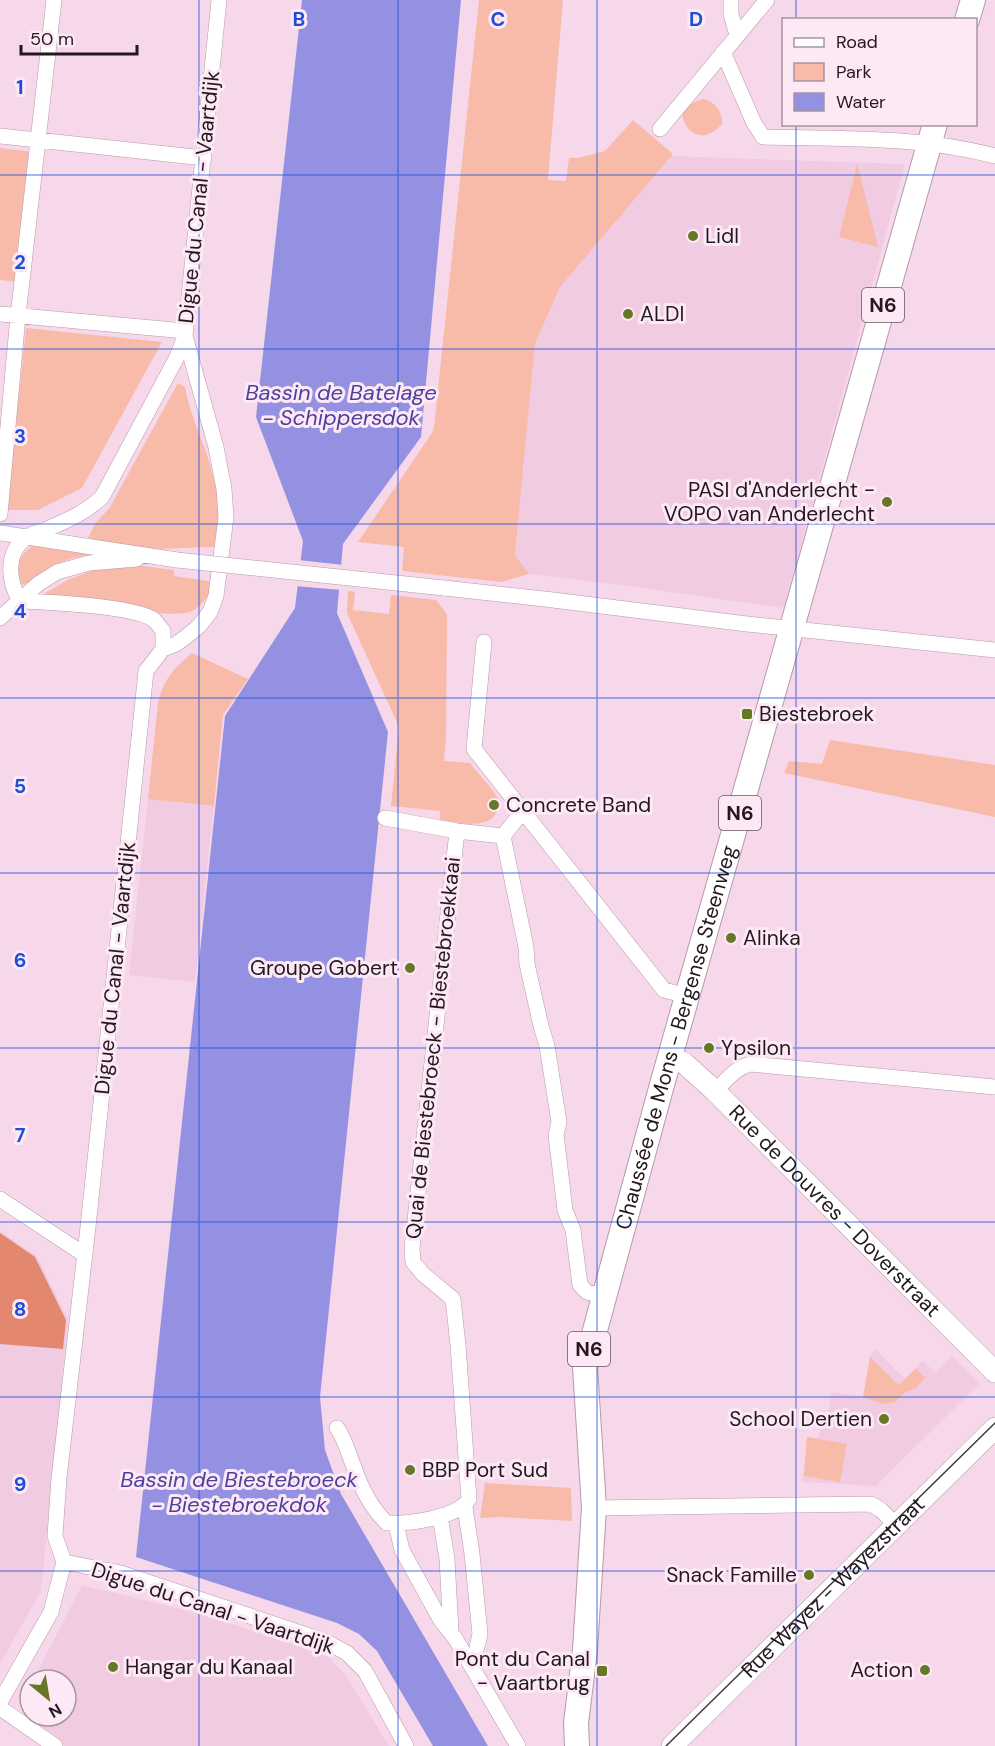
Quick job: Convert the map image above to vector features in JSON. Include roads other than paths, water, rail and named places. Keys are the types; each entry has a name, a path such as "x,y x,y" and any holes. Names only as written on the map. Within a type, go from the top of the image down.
{"main road":[{"path":"968,18 973,0"},
{"name":"Chaussée de Mons - Bergense Steenweg","path":"565,1746 576,1734 585,1650 594,1508 585,1367 687,996 932,134"}],"street":[{"path":"0,514 18,316 54,0"},
{"name":"Digue du Canal - Vaartdijk","path":"219,0 185,333 216,447 224,489 226,517 216,596 210,612 187,636 163,649 146,671 58,1490 55,1536 64,1562 121,1574 325,1641 347,1653 365,1671 406,1746"},
{"path":"731,0 731,14 737,35"},
{"path":"660,129 767,0"},
{"path":"723,52 754,123 763,137 902,140 932,134 961,147 995,156"},
{"path":"0,136 204,158"},
{"path":"0,314 185,333 177,357 102,497 91,507 72,518 27,537 18,547 12,557 10,573 11,583 20,601"},
{"path":"0,533 177,560 995,650"},
{"path":"0,618 38,584 57,572 89,563 160,558"},
{"path":"20,601 88,605 153,619 163,631 163,649"},
{"path":"484,642 474,748 664,990 687,996"},
{"path":"503,836 523,811"},
{"path":"385,819 503,836"},
{"name":"Quai de Biestebroeck - Biestebroekkaai","path":"457,831 412,1248 413,1262 423,1274 453,1299 469,1499 465,1507 480,1634 477,1647"},
{"path":"503,836 526,947 527,964 540,1026 547,1046 559,1122 556,1136 565,1210 573,1230 580,1285 588,1292 603,1296"},
{"name":"Rue de Douvres - Doverstraat","path":"670,1058 684,1063 715,1091 995,1372"},
{"path":"715,1091 735,1071 750,1064 995,1087"},
{"path":"0,1199 85,1255"},
{"path":"337,1428 346,1442 353,1467 376,1513 387,1523 396,1524 440,1516 465,1507"},
{"name":"Rue Wayez - Wayezstraat","path":"672,1746 995,1428"},
{"path":"594,1508 871,1504 881,1510 896,1526"},
{"path":"440,1516 447,1559 451,1632"},
{"path":"396,1524 402,1550 440,1618 451,1632 518,1746"},
{"path":"0,1702 51,1612 64,1562"},
{"path":"0,1708 55,1746"}],"water":[{"name":"Bassin de Biestebroeck - Biestebroekdok","path":"302,0 461,0 421,437 343,544 337,613 388,732 320,1397 325,1450 341,1494 488,1746 433,1746 377,1651 359,1634 337,1623 136,1557 225,716 295,608 303,541 256,417"}],"tram line":[{"path":"666,1746 995,1423"}],"place":[{"name":"Lidl","path":"693,236"},
{"name":"ALDI","path":"628,314"},
{"name":"PASI d'Anderlecht - VOPO van Anderlecht","path":"887,502"},
{"name":"Biestebroek","path":"747,714"},
{"name":"Concrete Band","path":"494,805"},
{"name":"Alinka","path":"731,938"},
{"name":"Groupe Gobert","path":"410,968"},
{"name":"Ypsilon","path":"709,1048"},
{"name":"School Dertien","path":"884,1419"},
{"name":"BBP Port Sud","path":"410,1470"},
{"name":"Snack Famille","path":"809,1575"},
{"name":"Hangar du Kanaal","path":"113,1667"},
{"name":"Action","path":"925,1670"},
{"name":"Pont du Canal - Vaartbrug","path":"602,1671"}],"water label":[{"name":"Bassin de Batelage - Schippersdok","path":"341,404"}]}
